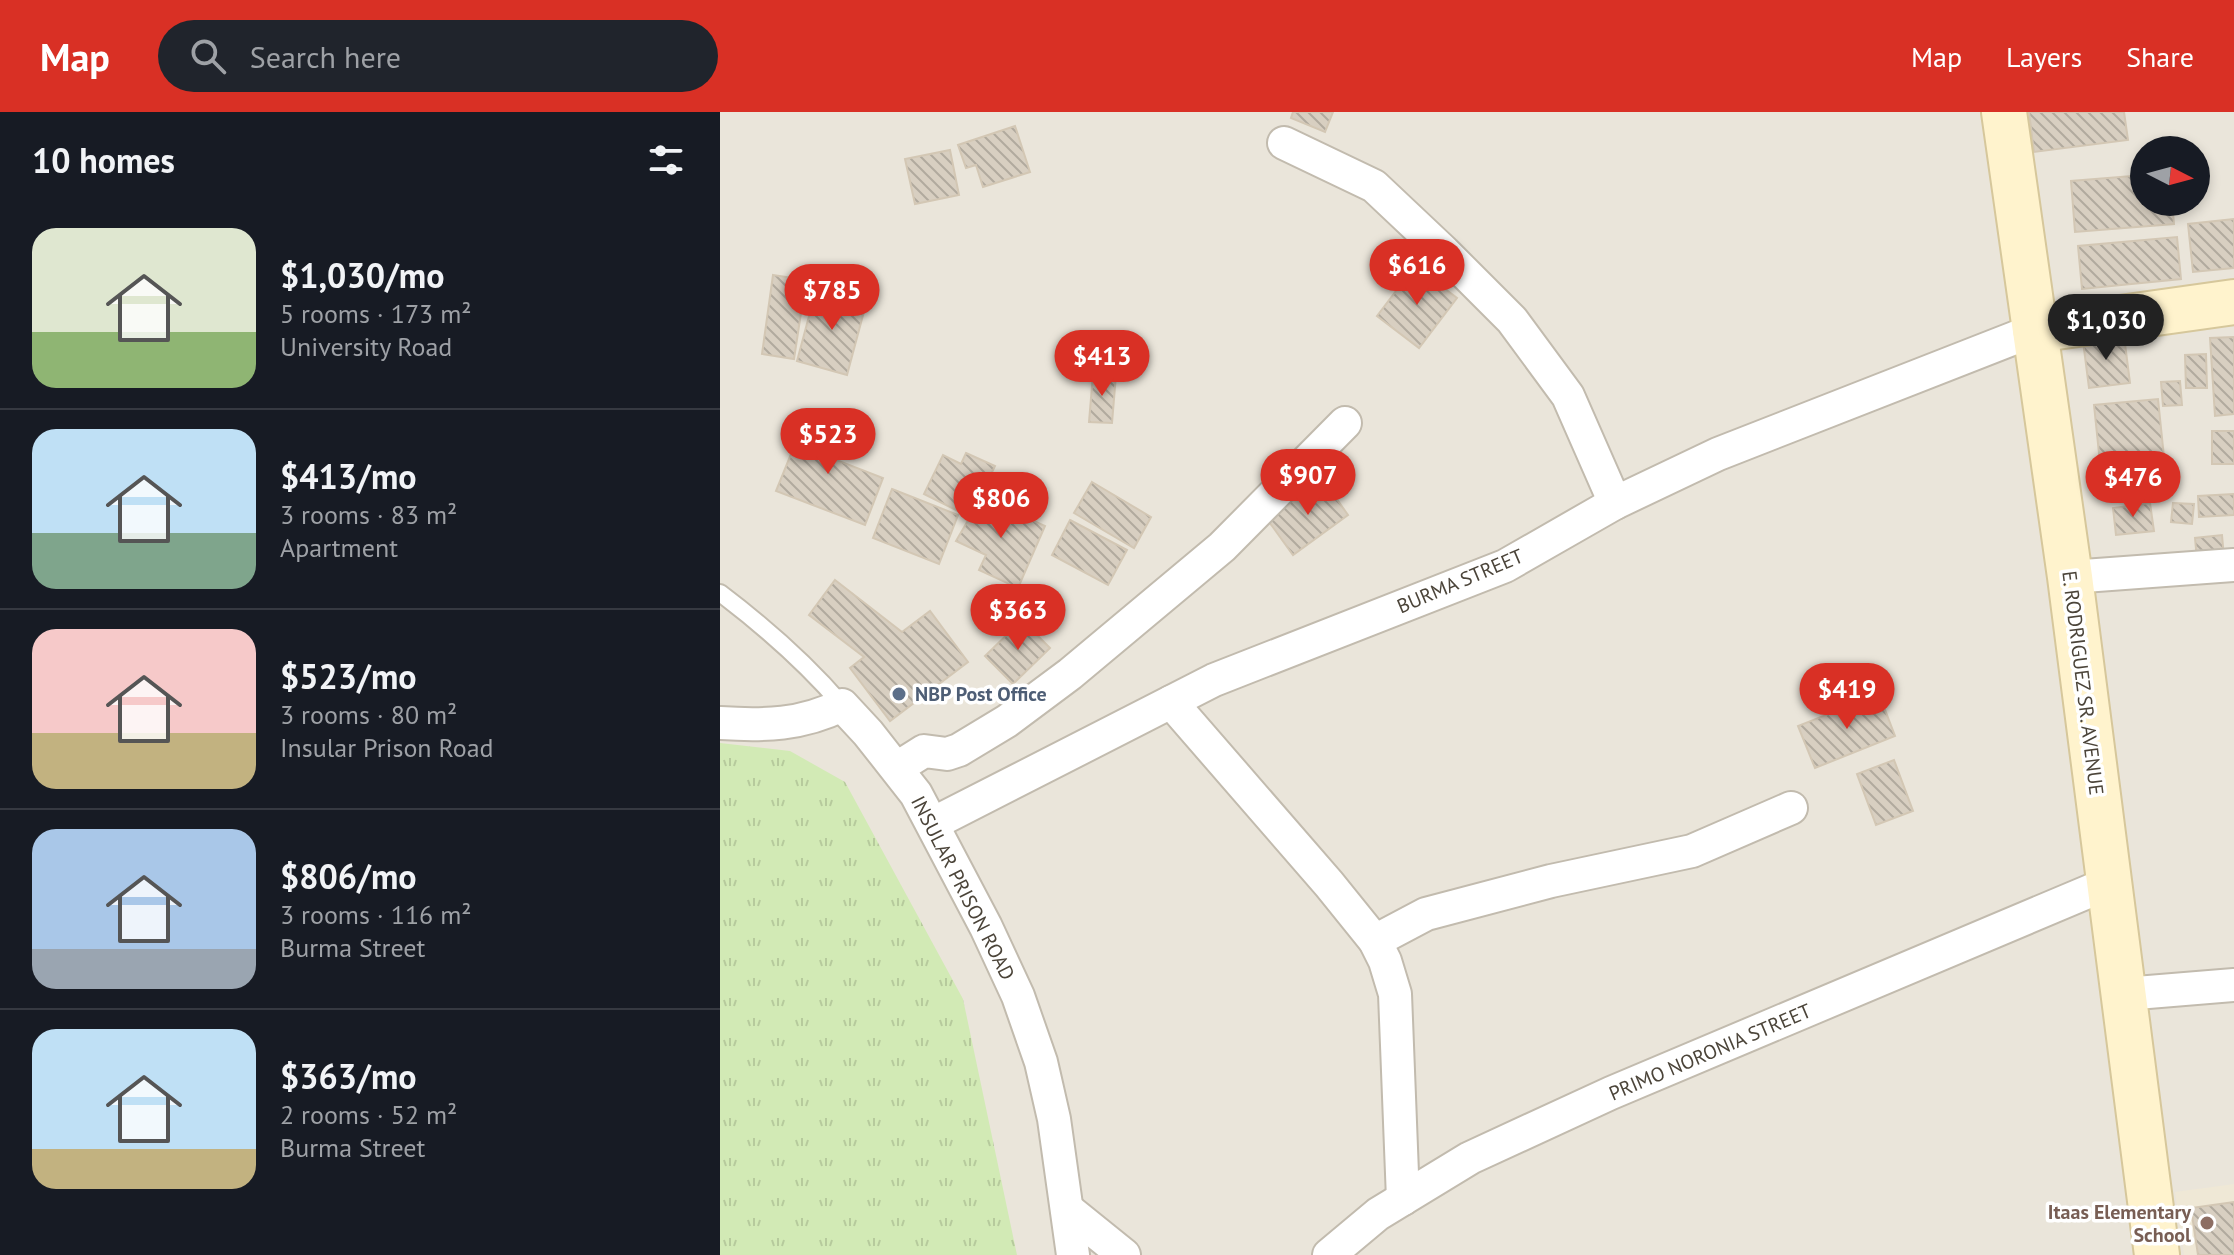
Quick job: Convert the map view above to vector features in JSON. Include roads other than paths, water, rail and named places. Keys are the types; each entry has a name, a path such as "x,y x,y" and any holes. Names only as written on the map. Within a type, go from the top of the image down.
{"street":[{"name":"E. RODRIGUEZ SR. AVENUE","path":"2004,112 2070,577 2157,1255"},
{"path":"1284,143 1374,186 1512,320 1568,396 1615,503"},
{"path":"2035,330 2234,302"},
{"name":"BURMA STREET","path":"934,823 1214,680 1505,566 1615,503 1718,454 2035,330"},
{"path":"897,768 924,751 947,754 959,750 1007,721 1070,674 1222,547 1345,423"},
{"path":"2070,577 2234,565"},
{"path":"1171,702 1329,884 1375,941 1385,961 1395,994 1403,1199"},
{"path":"720,723 765,726 797,722 821,716 842,705"},
{"name":"INSULAR PRISON ROAD","path":"842,705 897,768 934,823 1018,996 1041,1062 1051,1104 1073,1255"},
{"path":"1375,941 1426,914 1551,881 1692,851 1791,808"},
{"name":"PRIMO NORONIA STREET","path":"1329,1255 1378,1214 1470,1158 1611,1093 2109,883"},
{"path":"2124,994 2234,985"},
{"path":"1067,1209 1124,1255"}],"lane":[{"name":"INSULAR PRISON ROAD","path":"720,593 785,645 814,672 842,705"}],"place":[{"name":"NBP Post Office","path":"899,694"},
{"name":"Itaas Elementary School","path":"2207,1223"}]}
